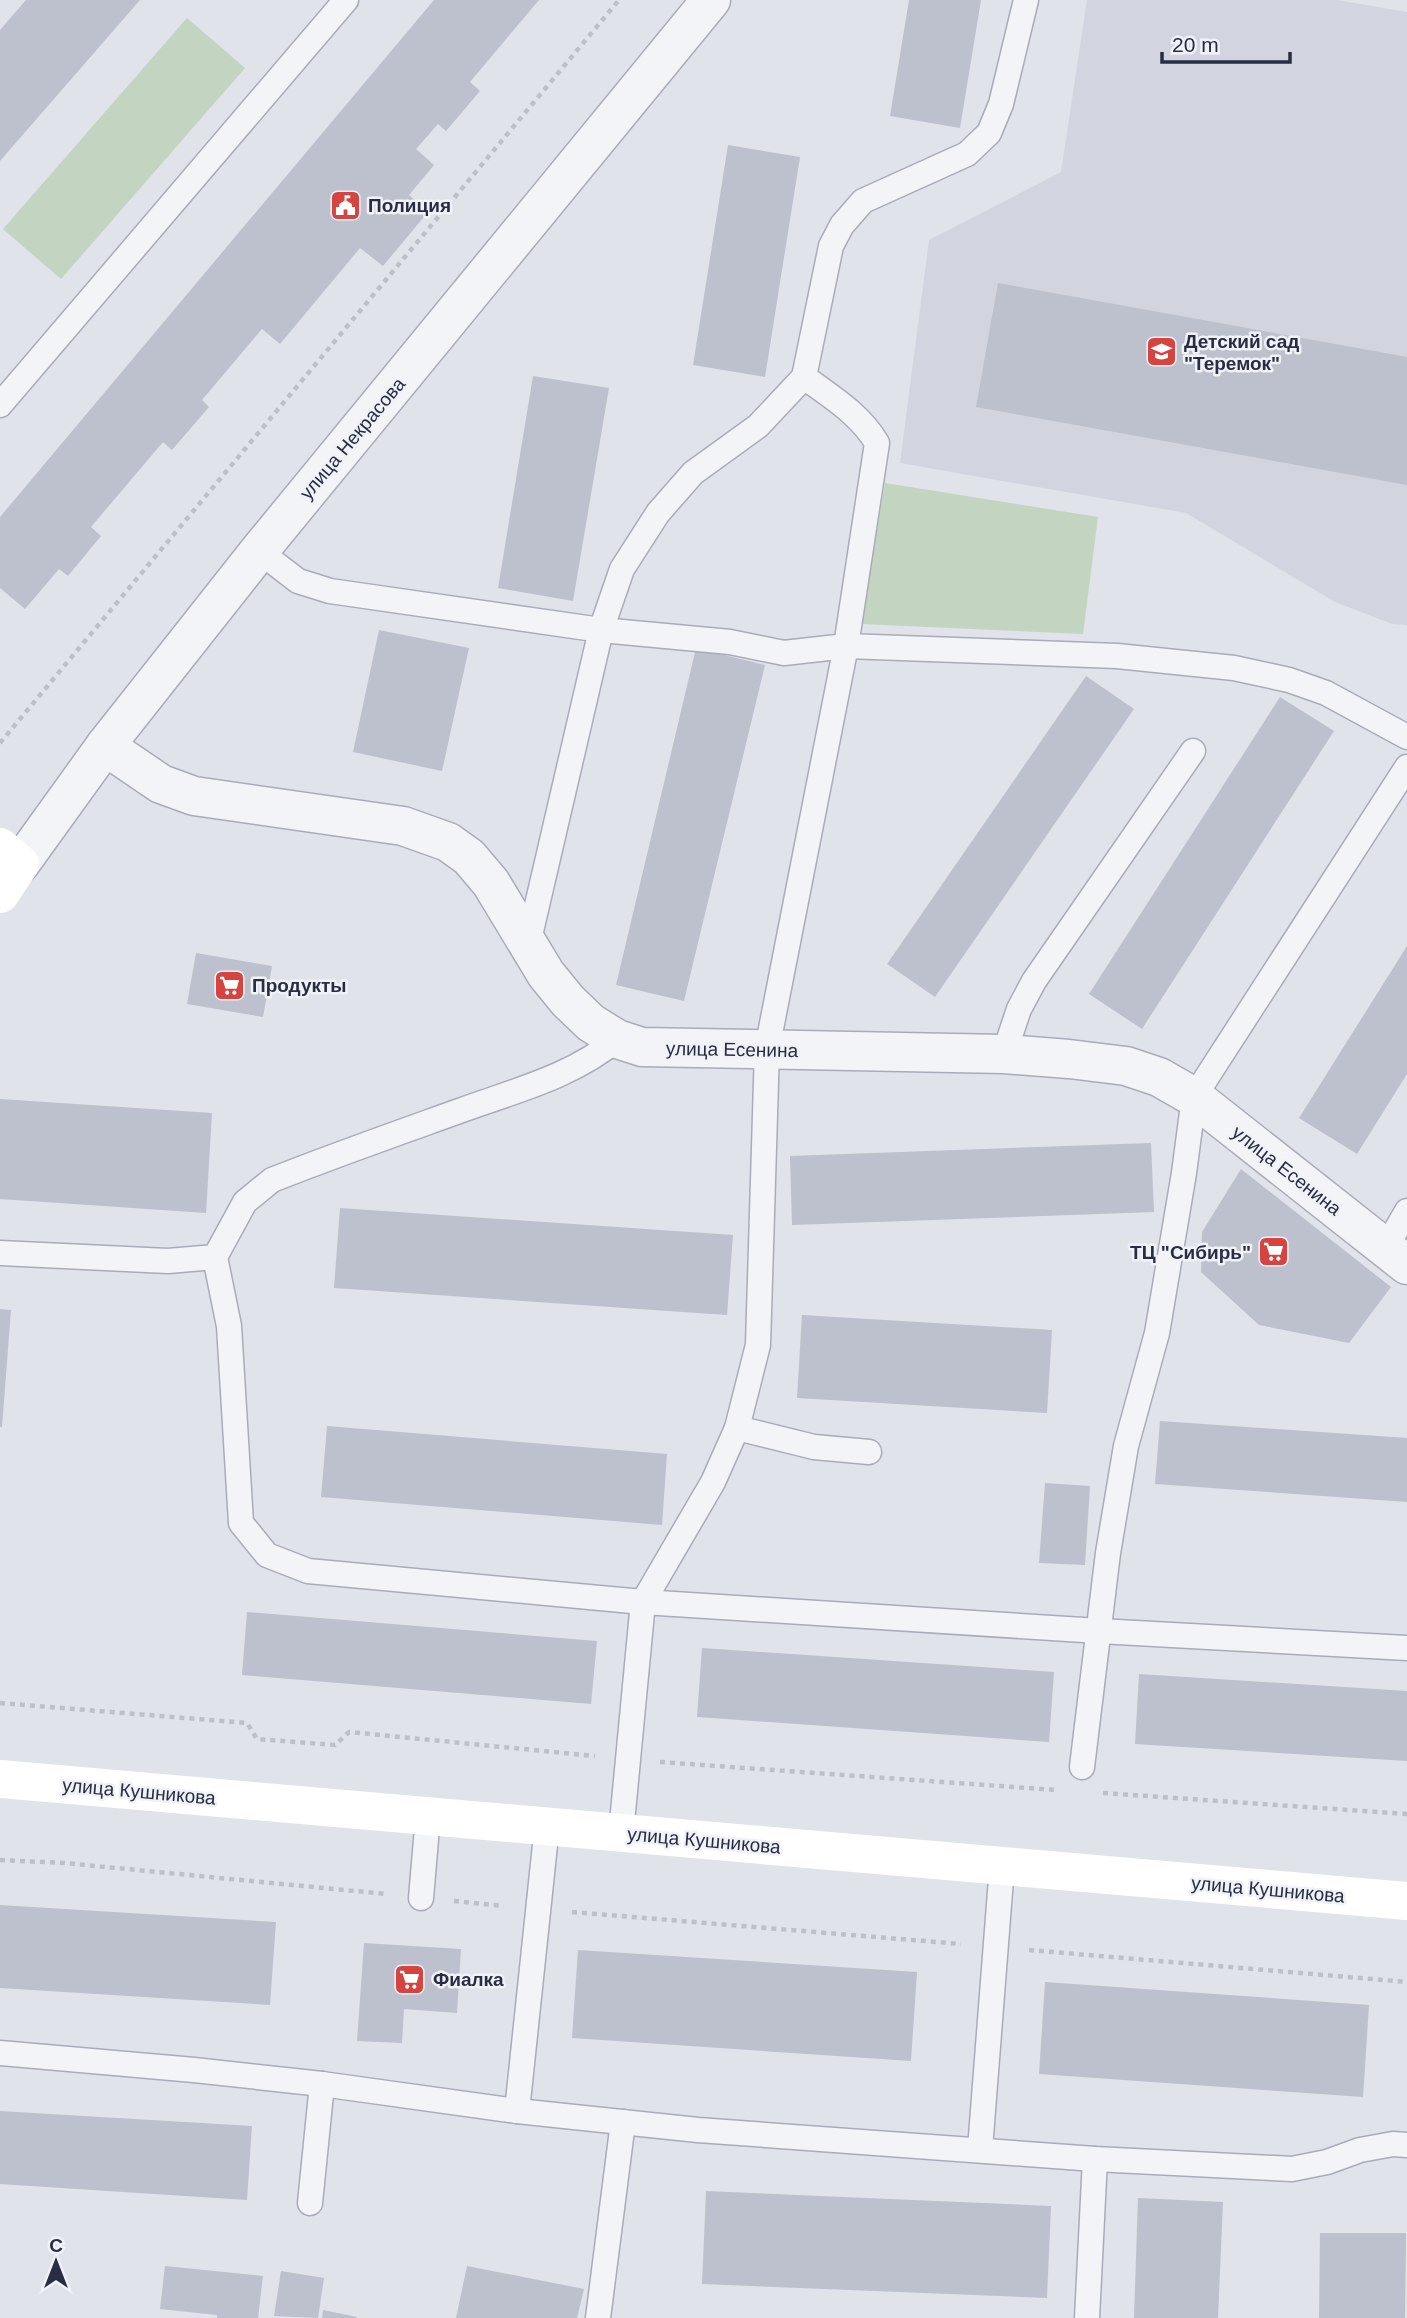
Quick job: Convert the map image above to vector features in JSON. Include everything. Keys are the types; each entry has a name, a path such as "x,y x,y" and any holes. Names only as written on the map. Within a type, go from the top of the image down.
{"street":[{"name":"улица Некрасова","path":"7,868 260,551 711,0"},
{"name":"улица Есенина","path":"105,746 161,784 194,796 403,826 448,842 469,858 491,883 546,974 568,1002 591,1023 617,1040 642,1047 1003,1055 1126,1066 1159,1077 1194,1097 1396,1257"},
{"name":"улица Кушникова","path":"0,1779 1407,1901"}],"lane":[{"path":"0,405 346,0"},
{"path":"528,944 601,630 622,569 658,513 693,473 758,426 804,377 831,246 842,225 863,201 967,154 989,133 1001,104 1026,0"},
{"path":"621,1833 643,1602 713,1482 737,1428 758,1345 767,1049 846,646 877,443 868,428 849,410 804,377"},
{"path":"260,551 298,581 330,591 601,630 730,642 784,653 846,646 1117,656 1234,668 1289,680 1326,693 1407,737"},
{"path":"1003,1055 1019,1009 1034,981 1193,751"},
{"path":"1082,1767 1108,1553 1126,1446 1157,1333 1194,1097 1407,767"},
{"path":"617,1040 601,1053 577,1066 511,1093 272,1180 245,1202 215,1257 229,1326 242,1523 267,1555 308,1571 643,1602 1407,1648"},
{"path":"1396,1257 1407,1211"},
{"path":"0,1253 168,1261 215,1257"},
{"path":"737,1428 814,1447 869,1452"},
{"path":"421,1898 428,1816"},
{"path":"517,2111 547,1826"},
{"path":"980,2149 1002,1866"},
{"path":"0,2053 321,2084 517,2111 698,2130 980,2149 1095,2160 1292,2169 1326,2162 1360,2150 1393,2144 1407,2145"},
{"path":"310,2203 321,2084"},
{"path":"598,2318 622,2122"},
{"path":"1087,2318 1095,2160"}],"path":[{"path":"0,743 619,0"},
{"path":"0,1703 247,1723 257,1739 335,1745 349,1732 628,1760 1059,1790"},
{"path":"1101,1793 1407,1814"},
{"path":"0,1860 78,1864 538,1909 1407,1982"}],"shaded area":[{"name":"Детский сад \"Теремок\"","path":"1087,0 1337,0 1407,12 1407,625 1392,624 1335,602 1186,513 900,463 929,240 1061,172"}],"green space":[{"path":"187,18 245,68 61,279 3,229"},
{"path":"885,483 1098,517 1083,634 861,624"}],"building":[{"path":"26,0 140,0 0,161 0,30"},
{"path":"434,0 539,0 470,82 480,91 446,131 438,124 416,149 434,165 409,195 428,212 383,266 360,248 280,344 262,329 202,400 209,407 172,450 163,442 91,527 101,536 68,576 59,569 25,609 0,588 0,517"},
{"path":"909,0 981,0 960,128 890,116"},
{"path":"728,145 800,157 765,377 693,365"},
{"path":"998,283 1407,357 1407,485 976,407"},
{"path":"533,376 609,388 573,601 498,588"},
{"path":"379,630 469,648 442,771 353,752"},
{"path":"696,648 765,665 684,1001 616,985"},
{"path":"1086,676 1134,709 935,997 887,964"},
{"path":"1280,697 1334,731 1142,1029 1089,994"},
{"path":"1407,946 1407,1074 1357,1154 1299,1118"},
{"name":"Продукты","path":"196,953 272,966 263,1017 187,1004"},
{"path":"0,1099 212,1113 206,1213 0,1199"},
{"path":"1151,1143 1154,1212 792,1225 790,1156"},
{"name":"ТЦ \"Сибирь\"","path":"1241,1169 1391,1287 1349,1343 1259,1325 1201,1272 1202,1232"},
{"path":"340,1208 733,1235 727,1315 334,1288"},
{"path":"0,1309 11,1310 2,1427 0,1427"},
{"path":"802,1315 1052,1330 1047,1413 797,1398"},
{"path":"1160,1421 1407,1438 1407,1502 1155,1484"},
{"path":"327,1426 667,1454 662,1525 321,1497"},
{"path":"1045,1483 1090,1486 1085,1565 1039,1563"},
{"path":"247,1612 597,1641 591,1704 242,1675"},
{"path":"702,1648 1054,1672 1049,1742 697,1717"},
{"path":"1139,1674 1407,1691 1407,1761 1135,1744"},
{"path":"0,1905 276,1922 270,2005 0,1988"},
{"name":"Фиалка","path":"364,1943 461,1949 457,2013 404,2009 402,2043 357,2041"},
{"path":"578,1950 917,1972 911,2061 572,2038"},
{"path":"1045,1982 1369,2005 1363,2097 1039,2074"},
{"path":"0,2111 252,2126 247,2200 0,2184"},
{"path":"706,2191 1051,2206 1047,2298 702,2284"},
{"path":"1138,2198 1223,2202 1218,2318 1134,2318"},
{"path":"1320,2233 1406,2233 1405,2318 1319,2318"},
{"path":"165,2266 263,2276 258,2318 217,2318 217,2315 160,2309"},
{"path":"467,2266 584,2289 577,2318 456,2318"},
{"path":"281,2271 324,2278 318,2318 274,2316"},
{"path":"323,2310 357,2317 322,2318"}],"place":[{"name":"Полиция","path":"345,205"},
{"name":"Детский сад \"Теремок\"","path":"1161,352"},
{"name":"Продукты","path":"229,985"},
{"name":"ТЦ \"Сибирь\"","path":"1274,1252"},
{"name":"Фиалка","path":"410,1979"}]}
